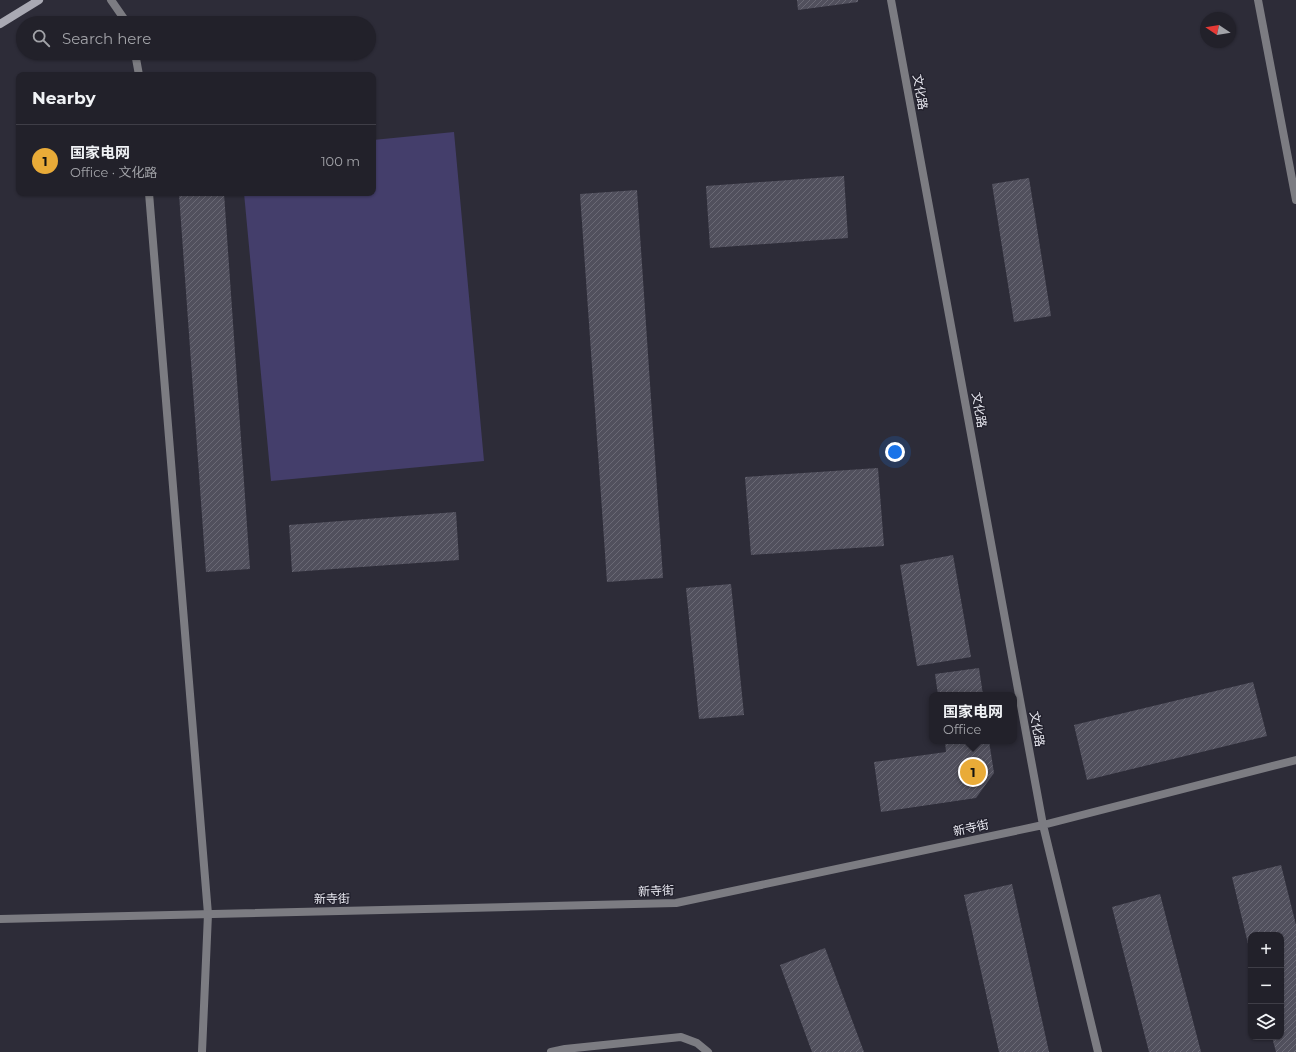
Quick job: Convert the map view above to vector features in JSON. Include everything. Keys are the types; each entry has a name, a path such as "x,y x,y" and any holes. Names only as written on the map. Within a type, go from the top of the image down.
{"main road":[{"path":"0,24 39,0"}],"street":[{"path":"111,0 121,16"},
{"name":"文化路","path":"891,0 1043,825 1098,1052"},
{"path":"1258,0 1296,200"},
{"path":"136,60 138,72"},
{"path":"149,196 208,914 202,1052"},
{"name":"新寺街","path":"0,919 676,903 1043,825 1296,760"},
{"path":"551,1052 565,1049 681,1037 697,1043 708,1052"}],"shaded area":[{"path":"454,132 484,461 271,481 244,196 376,196 376,140"}],"building":[{"path":"797,0 858,0 858,2 798,10"},
{"path":"844,176 848,238 710,248 706,186"},
{"path":"1029,178 1051,316 1014,322 992,184"},
{"path":"637,190 663,578 607,582 580,194"},
{"path":"179,196 224,196 250,569 206,572"},
{"path":"878,468 884,546 751,555 745,477"},
{"path":"456,512 459,560 292,572 289,525"},
{"path":"953,555 971,657 917,666 900,565"},
{"path":"731,584 744,715 699,719 686,588"},
{"path":"979,668 983,692 938,692 935,674"},
{"path":"1253,682 1267,736 1087,780 1074,725"},
{"path":"945,744 989,744 994,773 976,798 881,812 874,762 946,752"},
{"path":"1281,865 1296,925 1296,1052 1276,1052 1273,1040 1284,1040 1284,932 1248,932 1248,944 1232,877"},
{"path":"1012,884 1049,1052 999,1052 964,895"},
{"path":"1160,894 1201,1052 1149,1052 1112,907"},
{"path":"825,948 864,1052 812,1052 780,965"}],"place":[{"name":"国家电网","path":"973,772"}]}
